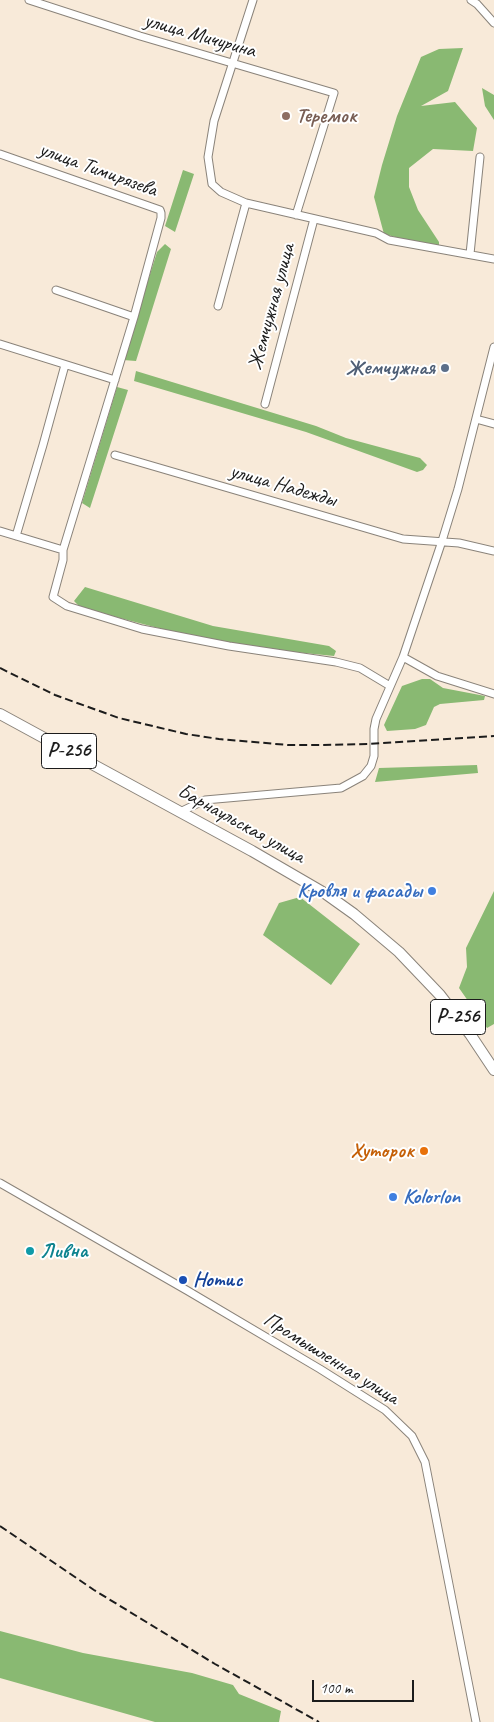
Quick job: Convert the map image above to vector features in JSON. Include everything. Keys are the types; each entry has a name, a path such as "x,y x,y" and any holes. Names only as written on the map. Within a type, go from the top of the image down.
{"highway":[{"name":"Барнаульская улица","path":"0,714 260,855 326,894 380,935 416,969 440,995 470,1034 494,1070"}],"street":[{"name":"улица Мичурина","path":"28,0 140,36 334,93"},
{"path":"253,0 214,121 208,157 212,184 222,192 246,204 376,233 389,240 494,259"},
{"path":"471,0 494,23"},
{"name":"Жемчужная улица","path":"296,215 334,93"},
{"name":"улица Тимирязева","path":"0,154 160,210 161,218 134,317 63,550 63,560 53,597 67,606 142,629 229,646 336,662 360,668 390,686"},
{"path":"470,254 480,157"},
{"path":"218,306 246,204"},
{"name":"Жемчужная улица","path":"265,404 314,220"},
{"path":"56,290 134,317"},
{"path":"0,344 115,380"},
{"path":"180,812 205,800 341,788 364,776 371,766 374,756 376,719 403,657 442,541 494,347"},
{"path":"16,536 44,446 65,365"},
{"path":"476,419 494,424"},
{"name":"улица Надежды","path":"115,455 403,539 459,543 494,551"},
{"path":"0,531 63,550"},
{"path":"403,657 438,676 494,694"},
{"name":"Промышленная улица","path":"0,1183 320,1369 385,1410 412,1436 425,1462 476,1722"}],"green space":[{"path":"463,48 448,91 421,106 455,102 477,128 473,151 433,149 409,168 409,187 418,210 439,242 439,246 421,244 384,234 374,197 397,116 421,57 439,49"},
{"path":"482,88 494,95 494,120 485,106"},
{"path":"183,170 194,174 175,232 165,226"},
{"path":"165,244 171,249 136,361 123,360 157,252"},
{"path":"136,371 316,426 346,438 420,458 427,465 423,470 417,472 306,432 134,381"},
{"path":"117,387 128,390 90,508 82,503"},
{"path":"85,587 213,626 329,646 336,651 334,656 224,645 81,608 74,601"},
{"path":"422,679 430,679 443,688 485,696 484,700 440,704 434,707 426,725 415,729 387,731 384,725 402,686"},
{"path":"477,765 478,773 375,782 379,768"},
{"path":"494,891 494,1024 487,1028 459,988 467,967 466,948"},
{"path":"300,897 360,944 331,985 263,935 279,903"},
{"path":"0,1631 83,1653 192,1673 233,1685 239,1694 281,1711 279,1722 155,1722 0,1678"}],"railway":[{"path":"0,668 55,695 119,718 186,734 219,739 288,745 322,745 494,736"},
{"path":"0,1526 94,1590 215,1664 319,1722"}],"place":[{"name":"Теремок","path":"286,116"},
{"name":"Жемчужная","path":"445,368"},
{"name":"Кровля и фасады","path":"432,891"},
{"name":"Хуторок","path":"424,1151"},
{"name":"Kolorlon","path":"393,1197"},
{"name":"Ливна","path":"30,1251"},
{"name":"Нотис","path":"183,1280"}]}
